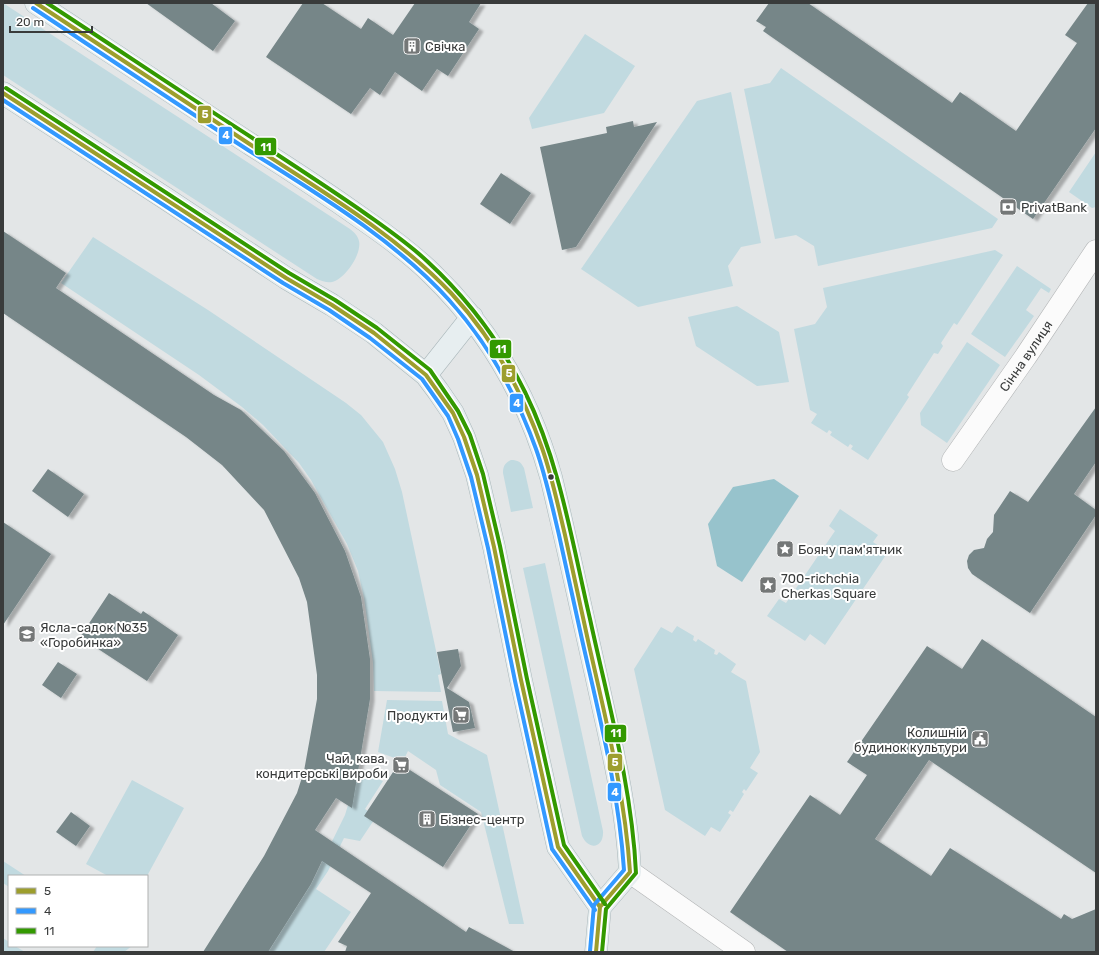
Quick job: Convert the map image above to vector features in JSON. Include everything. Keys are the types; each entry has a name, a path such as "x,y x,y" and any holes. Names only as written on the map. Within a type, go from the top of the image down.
{"main road":[{"path":"36,3 331,196 408,253 432,273 472,317 492,345 514,382 542,447 551,477 622,799 628,837 630,872 600,907 596,952"},
{"path":"3,93 286,278 332,305 374,333 426,376 438,391 453,413 464,437 477,475 493,541 521,680 558,847 600,907"},
{"path":"426,376 472,317"}],"street":[{"name":"Сінна вулиця","path":"953,460 1026,356 1096,251"},
{"path":"630,872 744,952"}],"shaded area":[{"path":"3,3 350,229 358,237 359,241 358,252 352,265 342,276 332,282 317,279 3,75"},
{"path":"585,34 635,66 604,113 532,129 529,118"},
{"path":"781,68 998,219 992,228 818,266 814,246 796,235 775,239 744,89 770,83"},
{"path":"731,92 761,243 741,247 728,266 733,286 638,307 581,269 697,101"},
{"path":"1096,152 1096,207 1092,208 1069,192"},
{"path":"93,237 208,310 346,403 361,415 383,442 395,469 402,492 441,674 438,675 441,692 374,691 373,663 364,598 358,571 347,544 311,480 299,463 263,425 242,407 199,375 61,283"},
{"path":"995,250 1003,255 957,325 954,323 941,343 943,346 938,354 934,353 907,395 909,397 868,460 851,449 853,446 850,444 848,447 830,435 832,432 829,430 827,433 811,423 817,414 810,410 794,329 815,324 827,307 823,288"},
{"path":"1017,266 1051,289 1049,293 1041,288 1026,310 1034,316 1005,357 971,334"},
{"path":"737,306 779,332 789,382 757,386 696,346 688,317"},
{"path":"967,342 1000,365 947,443 921,425 920,413"},
{"path":"516,460 522,464 524,468 533,508 511,512 503,468 507,462"},
{"path":"840,509 878,535 873,542 888,552 825,645 810,634 805,641 767,616 779,599 786,603 835,531 829,526"},
{"path":"545,563 603,831 603,837 596,846 588,844 582,836 523,568"},
{"path":"677,626 694,636 693,640 696,642 698,639 715,650 714,654 717,655 719,652 736,664 731,672 746,681 760,752 750,768 758,773 746,791 744,789 742,792 744,794 733,812 730,810 728,813 731,815 720,832 711,827 705,836 665,810 634,669 661,627 672,633"},
{"path":"387,700 442,701 448,734 487,755 524,924 509,924 481,812 440,785 436,770 408,751 403,761 378,752"},
{"path":"358,772 383,781 365,809 376,817 360,841 344,838 328,871 316,889 351,912 324,952 268,952 311,884 345,815"},
{"path":"132,780 184,808 148,875 106,875 86,864"},
{"path":"3,861 24,875 8,875 8,886 3,883"},
{"path":"3,938 8,941 8,947 17,947 25,952 3,952"},
{"path":"96,947 131,947 124,952 93,952"}],"water":[{"path":"774,479 799,496 742,582 717,566 708,524 733,487"}],"building":[{"path":"146,3 211,3 235,21 213,51"},
{"path":"303,3 322,3 361,29 368,18 393,35 415,3 481,3 469,22 479,29 448,76 437,69 422,91 395,72 380,95 370,88 351,114 266,57"},
{"path":"769,3 808,3 952,103 960,92 1016,131 1077,43 1065,35 1088,3 1096,3 1096,128 1033,219 763,31 766,27 756,21"},
{"path":"633,121 634,127 657,122 576,247 562,250 540,147 607,133 606,127"},
{"path":"501,173 531,193 510,224 480,204"},
{"path":"3,231 66,273 56,288 214,395 241,410 284,451 315,493 345,551 361,597 370,659 370,699 352,808 336,798 315,830 466,932 469,927 515,952 345,952 347,946 338,942 371,893 322,861 311,884 268,952 203,952 264,856 297,793 304,771 317,699 317,675 307,602 299,578 264,510 222,465 186,437 3,313"},
{"path":"1096,407 1096,462 1074,494 1096,510 1096,515 1030,613 972,574 968,568 967,561 969,555 974,550 984,548 987,539 993,532 994,515 1010,491 1028,502"},
{"path":"48,469 84,494 68,517 32,491"},
{"path":"3,522 51,554 3,625"},
{"path":"109,593 141,614 143,611 178,635 147,681 80,637"},
{"path":"982,639 1096,717 1096,873 929,760 875,839 931,876 950,848 1061,919 1064,914 1072,919 1096,909 1096,952 788,952 730,912 810,795 840,815 867,775 847,762 927,646 962,669"},
{"path":"458,649 461,666 447,688 469,702 475,728 453,732 437,652"},
{"path":"58,662 77,674 61,698 42,685"},
{"name":"Бізнес-центр","path":"399,763 478,814 443,867 364,816"},
{"path":"71,812 90,826 76,846 56,832"}],"transit line":[{"name":"5","path":"36,3 354,212 380,231 405,250 451,293 493,346 525,406 546,459 552,480 608,729 624,815 630,872 600,907 596,952"},
{"name":"11","path":"47,3 324,185 406,243 443,276 470,306 494,339 516,374 537,419 564,503 618,745 630,809 636,873 606,909 602,952"},
{"name":"4","path":"33,8 327,200 379,237 404,257 449,300 463,316 500,370 528,429 546,481 602,728 618,813 624,870 594,905 590,951"},
{"name":"11","path":"6,88 289,273 335,300 377,328 430,370 458,411 470,435 483,474 500,546 527,679 564,845 605,904"},
{"name":"5","path":"3,93 286,278 332,305 374,333 426,375 453,413 464,437 477,475 494,547 521,680 558,847 600,907"},
{"name":"4","path":"3,100 283,283 329,310 370,338 422,379 448,416 458,439 471,477 488,548 515,681 552,849 595,910"}],"place":[{"name":"Свічка","path":"412,46"},
{"name":"PrivatBank","path":"1008,207"},
{"name":"Бояну пам'ятник","path":"785,549"},
{"name":"700-richchia Cherkas Square","path":"768,585"},
{"name":"Ясла-садок №35 «Горобинка»","path":"27,634"},
{"name":"Продукти","path":"461,715"},
{"name":"Колишній будинок культури","path":"980,739"},
{"name":"Чай, кава, кондитерські вироби","path":"401,765"},
{"name":"Бізнес-центр","path":"427,819"}]}
